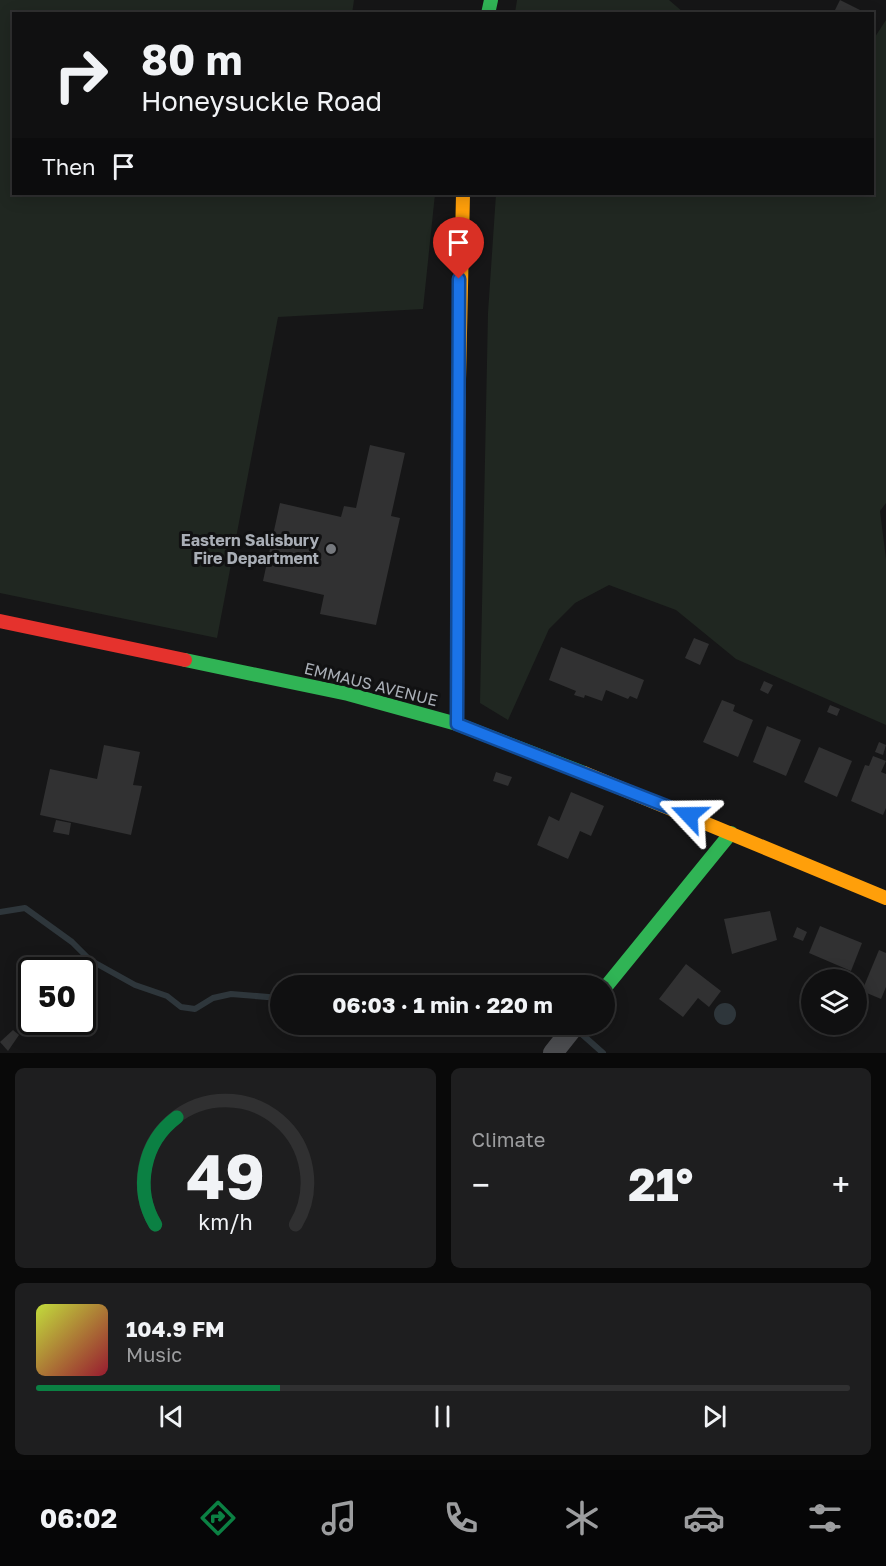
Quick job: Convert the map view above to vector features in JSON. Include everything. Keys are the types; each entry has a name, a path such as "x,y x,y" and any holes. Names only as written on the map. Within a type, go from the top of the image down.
{"main road":[{"path":"457,724 459,299 463,195"},
{"name":"EMMAUS AVENUE","path":"0,621 348,694 457,724 626,789 886,898"},
{"path":"615,975 731,833"}],"street":[{"path":"553,1053 567,1035"}],"shaded area":[{"path":"0,0 354,0 352,12 12,12 12,195 435,195 423,309 278,317 217,638 0,593"},
{"path":"517,0 669,0 683,12 515,12"},
{"path":"886,20 886,503 880,511 886,559 886,725 736,659 676,610 609,585 575,603 549,629 508,720 480,703 488,313 496,195 874,195 874,38"},
{"path":"725,1003 733,1006 736,1014 733,1022 725,1025 717,1022 714,1014 717,1006"}],"building":[{"path":"840,0 862,11 838,12 835,10"},
{"name":"Eastern Salisbury Fire Department","path":"370,445 405,453 391,516 400,518 376,625 320,614 324,595 263,581 280,503 341,517 344,506 356,508"},
{"path":"694,638 709,644 700,665 685,658"},
{"path":"561,647 644,680 637,699 630,696 628,699 606,690 602,701 585,695 584,698 574,695 576,691 549,680"},
{"path":"764,681 773,685 768,694 760,690"},
{"path":"722,700 735,705 733,711 753,720 738,757 703,742"},
{"path":"830,705 840,709 837,716 827,712"},
{"path":"767,726 801,740 786,776 753,762"},
{"path":"879,742 886,745 883,755 875,752"},
{"path":"104,745 140,752 133,785 142,786 131,835 40,815 50,769 97,779"},
{"path":"819,747 852,761 837,797 804,782"},
{"path":"873,756 886,761 881,772 886,774 886,808 883,815 851,801 865,765 869,766"},
{"path":"496,772 512,777 508,786 493,781"},
{"path":"571,792 604,806 591,836 580,831 568,859 537,845 549,816 559,821"},
{"path":"56,820 71,823 69,835 53,832"},
{"path":"770,911 777,940 732,954 724,919"},
{"path":"820,926 862,943 852,969 846,969 809,953"},
{"path":"797,927 807,932 803,941 793,937"},
{"path":"879,950 886,953 886,987 881,999 867,993 867,979"},
{"path":"686,964 721,991 709,1007 698,998 683,1017 659,999"},
{"path":"13,1030 19,1035 8,1051 0,1042"}],"waterway":[{"path":"0,912 25,908 72,942 90,960 135,985 167,996 181,1007 195,1009 213,998 231,994 270,997"},
{"path":"583,1035 603,1053"}],"traffic: fast":[{"path":"488,12 491,0"},
{"path":"185,660 348,694 457,724 584,773"},
{"path":"615,975 731,833"}],"traffic: slow":[{"path":"458,426 463,195"},
{"path":"584,773 886,898"}],"traffic: jam":[{"path":"457,724 458,426"},
{"path":"0,621 185,660"}],"place":[{"name":"Eastern Salisbury Fire Department","path":"331,549"}],"route":[{"path":"459,279 457,724 689,815"}]}
